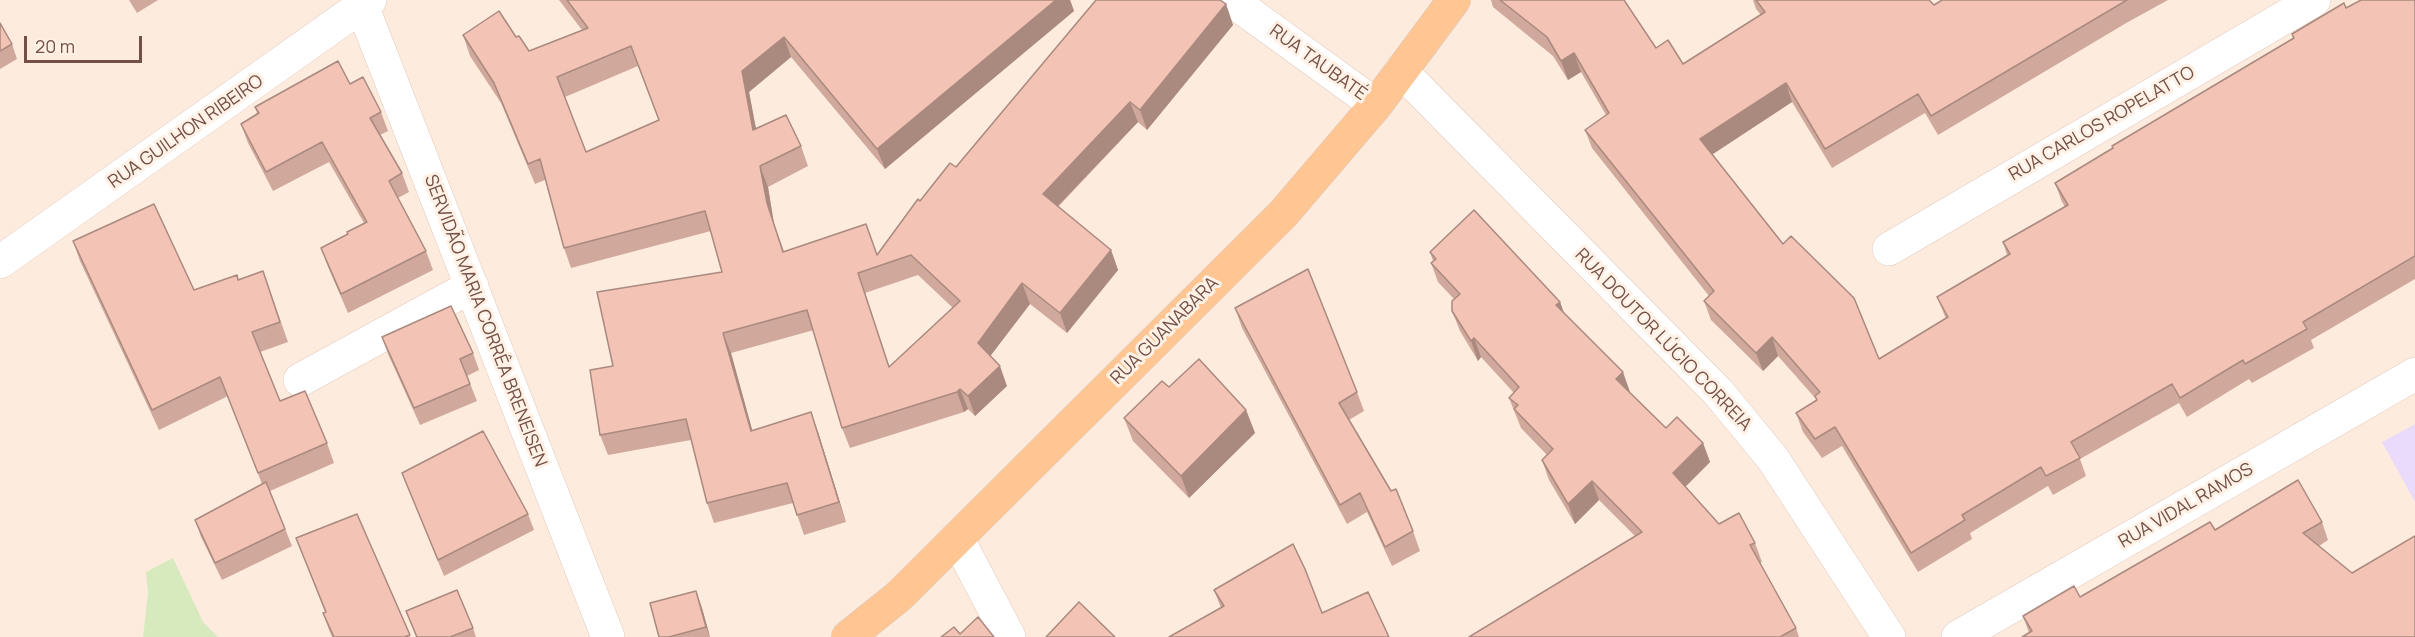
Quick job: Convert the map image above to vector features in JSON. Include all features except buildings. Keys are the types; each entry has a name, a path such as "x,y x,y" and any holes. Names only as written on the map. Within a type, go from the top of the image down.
{"main road":[{"name":"RUA GUANABARA","path":"848,637 899,596 1283,214 1376,105 1454,0"}],"street":[{"name":"RUA TAUBATÉ","path":"1231,0 1376,105"},
{"name":"RUA CARLOS ROPELATTO","path":"1889,249 2314,0"},
{"name":"RUA GUILHON RIBEIRO","path":"0,262 366,3"},
{"name":"SERVIDÃO MARIA CORRÊA BRENEISEN","path":"366,3 472,286 608,637"},
{"name":"RUA DOUTOR LÚCIO CORREIA","path":"1401,71 1718,392 1773,459 1889,637"},
{"path":"300,380 472,286"},
{"name":"RUA VIDAL RAMOS","path":"1958,637 2415,374"},
{"path":"957,538 1010,637"}],"shaded area":[{"path":"2415,424 2415,502 2382,442"}],"green space":[{"path":"173,558 203,622 218,637 143,637 148,593 146,572"}]}
